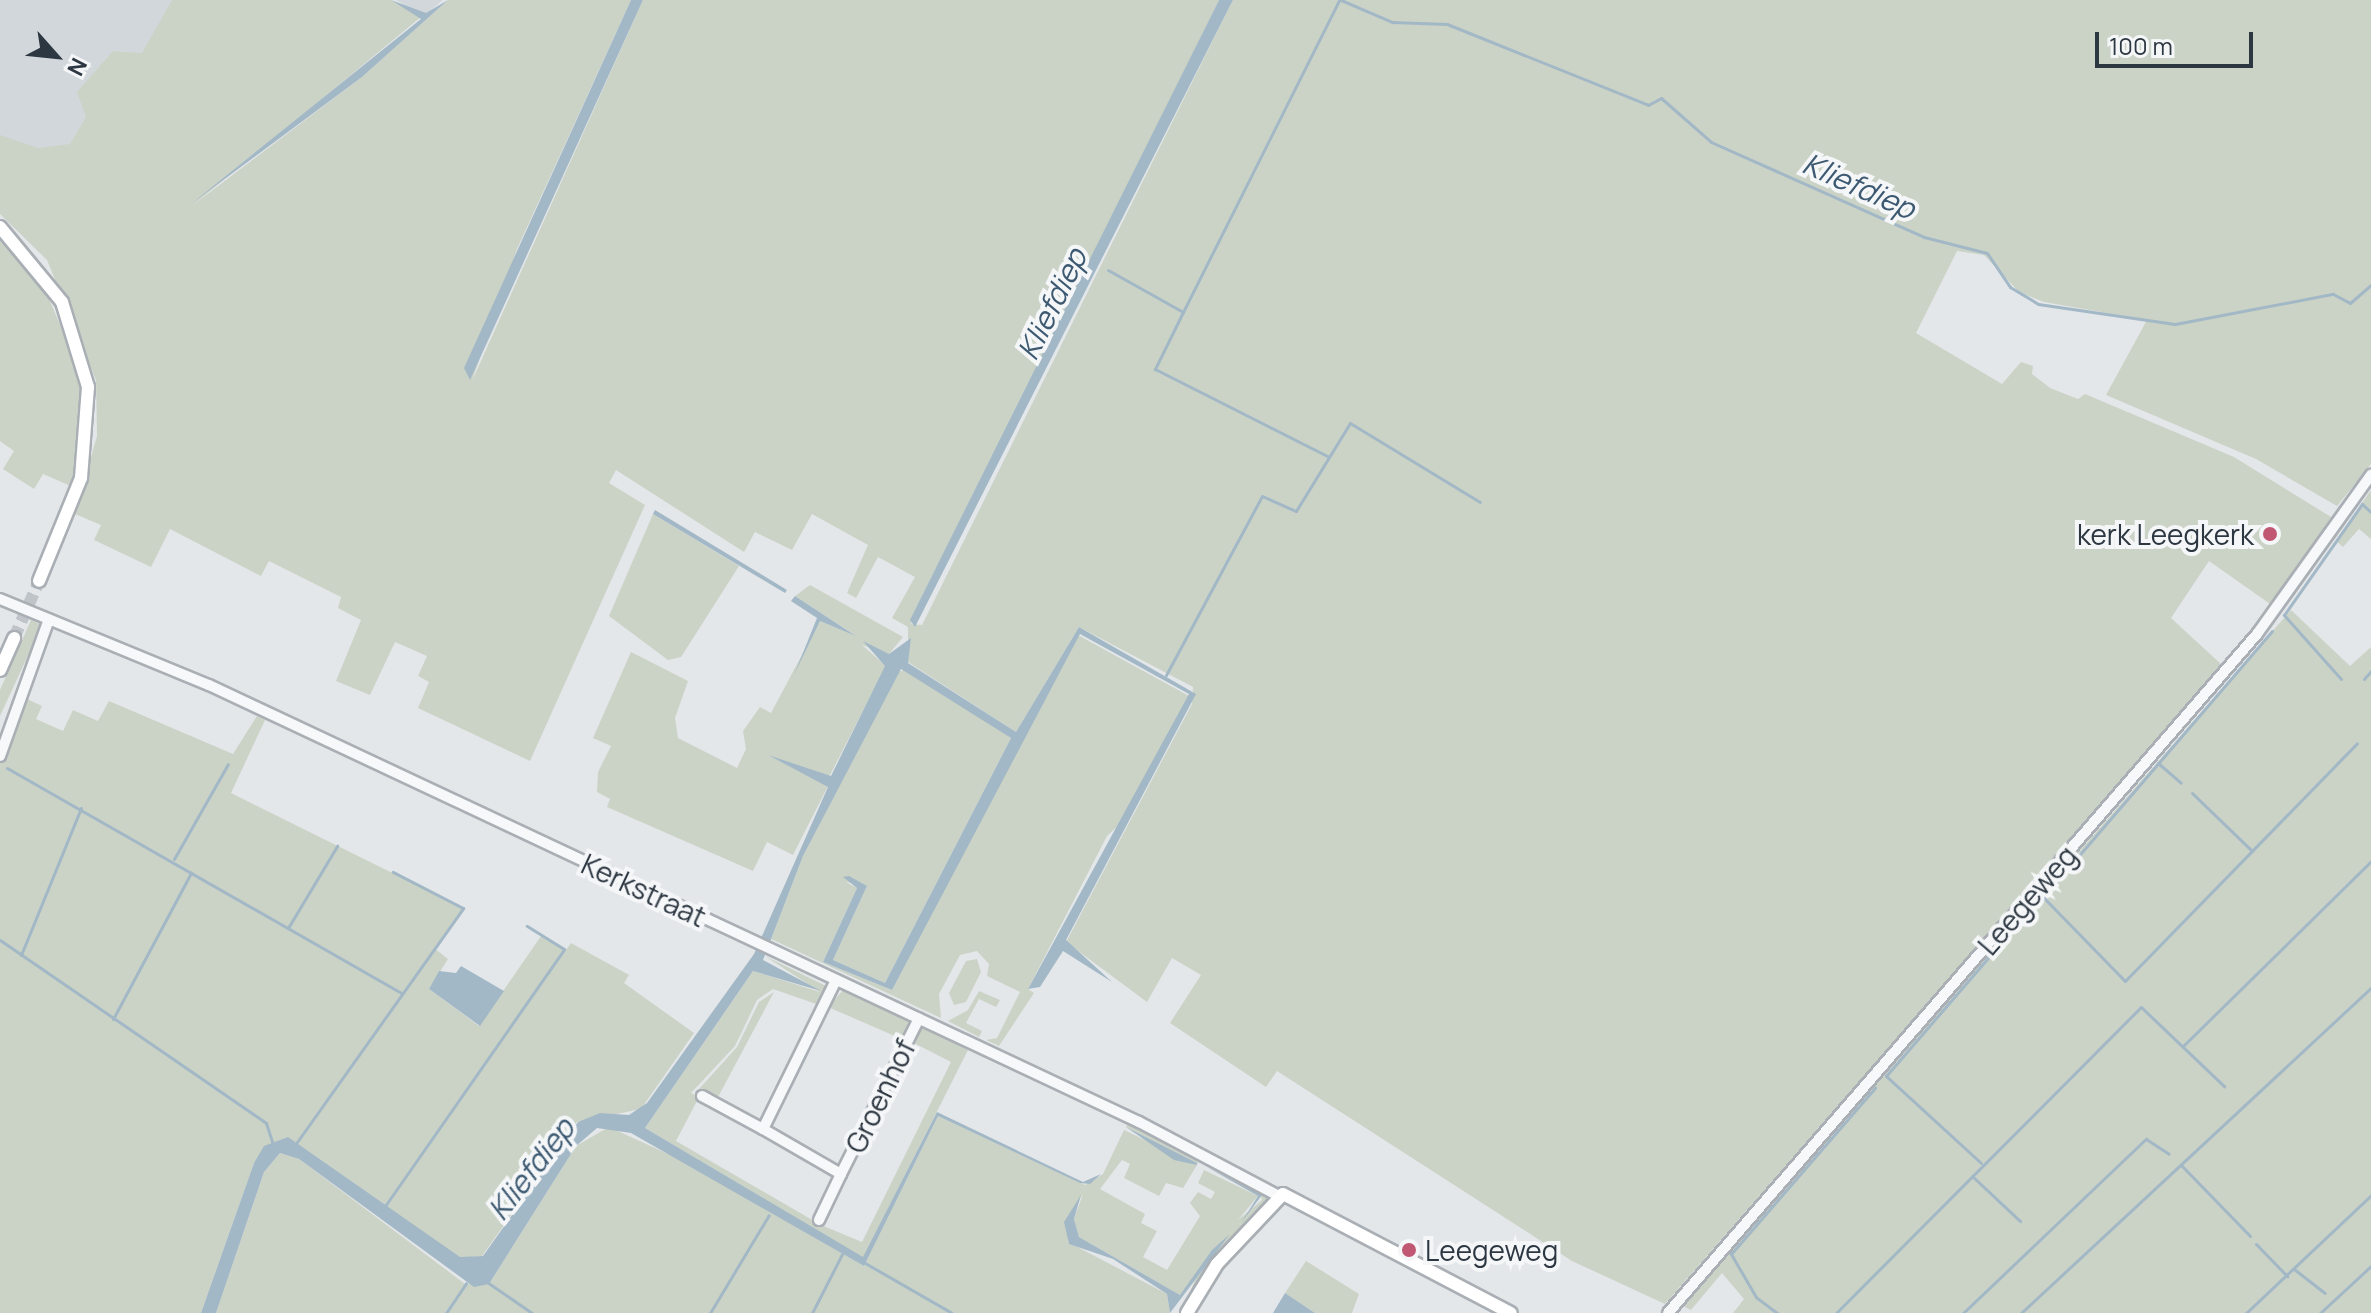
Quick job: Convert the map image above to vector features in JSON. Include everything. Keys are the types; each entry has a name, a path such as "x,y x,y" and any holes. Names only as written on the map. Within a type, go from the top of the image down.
{"main road":[{"path":"0,227 62,302 88,387 81,478 39,581"},
{"path":"0,670 14,638"},
{"path":"1187,1313 1217,1264 1279,1196 1511,1313"}],"street":[{"name":"Leegeweg","path":"1668,1313 2257,634 2371,475"},
{"name":"Kerkstraat","path":"0,599 209,685 919,1018 1279,1196"},
{"path":"0,756 49,619"},
{"path":"763,1129 836,980"},
{"name":"Groenhof","path":"819,1220 919,1018"},
{"name":"Groenhof","path":"702,1096 841,1174"}],"shaded area":[{"path":"0,0 179,0 75,157 0,188"},
{"path":"172,0 391,0 421,17 193,205 362,77 448,0 631,0 517,249 472,381 643,0 1219,0 911,624 922,625 1233,0 2371,0 2371,464 2337,506 2256,459 2106,395 2147,320 2044,302 2019,292 1984,255 1957,251 1916,333 2002,384 2021,362 2033,366 2032,374 2050,388 2078,399 2085,394 2234,457 2331,517 2273,606 2209,561 2171,618 2222,665 1665,1304 1572,1261 1277,1071 1266,1087 1170,1023 1201,975 1172,958 1147,1002 1066,942 1192,704 1193,687 1079,627 1016,732 908,662 908,627 892,618 915,577 878,557 856,598 847,593 868,545 812,514 792,550 755,532 744,552 616,470 609,483 645,505 530,761 418,708 429,682 418,676 427,656 395,642 370,695 336,681 361,620 338,608 341,597 269,561 261,576 170,529 151,567 94,540 101,525 75,514 97,436 96,380 47,260 0,214 0,135 38,148 70,144 86,117 77,92 113,51 142,53"},
{"path":"396,0 443,0 424,16"},
{"path":"0,238 46,292 76,362 83,409 73,487 43,474 34,489 3,469 14,451 0,441"},
{"path":"2371,490 2371,539 2359,529 2343,547 2336,541"},
{"path":"653,514 739,566 681,657 668,660 609,616"},
{"path":"810,585 903,637 889,654 862,645 886,666 828,779 768,755 828,786 793,855 767,842 753,871 607,807 610,799 597,792 598,772 611,746 593,738 631,652 688,681 675,718 678,738 737,768 746,749 743,731 760,707 771,713 820,621 855,635 795,596"},
{"path":"2291,610 2350,666 2371,647 2371,1313 1733,1313 1744,1299 1722,1273 1691,1310 1681,1305"},
{"path":"31,620 42,625 0,716 0,690"},
{"path":"1076,634 1189,696 1123,821 1107,836 1028,989 1034,993 999,1046 986,1040 997,1038 1020,992 987,976 989,964 977,951 960,955 939,994 941,1018 771,939 803,856 898,672 907,669 1011,738 885,983 833,960 867,886 846,882 857,888 823,962 892,990"},
{"path":"25,698 42,706 36,719 63,731 73,710 98,721 109,701 233,754 257,716 265,720 231,793 463,908 434,948 448,959 429,989 479,1026 541,936 566,950 571,943 629,975 624,983 694,1033 641,1109 577,1122 482,1256 460,1258 287,1137 254,1163 201,1313 0,1313 0,763"},
{"path":"765,956 828,987 819,1005 773,989 757,1000 735,1046 691,1093 699,1097 676,1141 821,1225 862,1242 951,1062 912,1042 920,1027 968,1050 863,1258 645,1128 753,971 820,992"},
{"path":"977,959 981,972 966,1002 954,1005 949,993 966,961"},
{"path":"844,989 909,1019 904,1040 828,1007"},
{"path":"979,991 1000,1000 996,1007 979,999 966,1023 982,1031 979,1037 948,1021 968,1010"},
{"path":"774,992 717,1099 699,1089 737,1047 759,1002"},
{"path":"938,1116 1085,1185 1103,1174 1124,1130 1197,1165 1183,1188 1166,1183 1159,1196 1124,1178 1130,1164 1122,1160 1100,1189 1145,1214 1141,1223 1157,1231 1143,1257 1167,1270 1200,1216 1190,1203 1198,1192 1211,1199 1215,1192 1198,1183 1204,1170 1258,1196 1238,1220 1262,1200 1260,1192 1208,1163 1269,1195 1269,1200 1207,1269 1182,1313 1197,1274 1180,1295 1079,1237 1074,1219 1083,1194 1070,1214 1068,1242 1167,1294 1170,1313 216,1313 264,1172 280,1153 299,1159 465,1284 489,1284 576,1146 609,1127 688,1163 864,1266"},
{"path":"1129,1123 1195,1156 1198,1164 1126,1127"},
{"path":"1306,1261 1359,1294 1352,1313 1315,1313 1285,1293"}],"water":[{"path":"391,0 426,13 448,0 362,77 191,204 421,19"},
{"path":"631,0 643,0 470,380 464,368"},
{"path":"1219,0 1233,0 915,627 910,620"},
{"path":"655,510 787,590 785,593 653,514"},
{"path":"795,596 856,636 820,621 794,675 817,618 791,601"},
{"path":"1079,627 1196,694 1066,940 1112,982 1063,951 1040,987 1028,989 1189,694 1080,634 892,990 823,962 857,888 843,877 849,876 867,886 833,960 885,983 1011,738 901,669 803,856 763,960 821,991 753,971 645,1128 863,1257 937,1112 1083,1182 1101,1174 1090,1184 1080,1183 938,1116 864,1266 631,1133 597,1128 576,1146 489,1284 474,1287 299,1159 280,1153 264,1172 216,1313 201,1313 254,1163 264,1146 288,1137 460,1257 483,1256 578,1122 600,1113 629,1115 647,1103 754,954 828,787 768,755 831,776 885,666 863,641 889,654 911,638 908,663 1016,732"},
{"path":"461,966 504,991 480,1026 429,989 439,971 456,973"},
{"path":"1126,1127 1197,1163 1197,1165 1174,1160"},
{"path":"1207,1167 1262,1195 1241,1223 1258,1196"},
{"path":"1081,1195 1074,1219 1079,1237 1180,1295 1212,1250 1230,1234 1170,1313 1167,1294 1113,1259 1069,1244 1064,1222"},
{"path":"1285,1293 1315,1313 1273,1313"}],"waterway":[{"path":"1183,312 1339,0"},
{"name":"Kliefdiep","path":"1341,0 1392,22 1447,24 1648,105 1661,98 1711,142 1924,237 1987,253 2010,287 2038,304 2175,324 2333,294 2350,303 2371,285"},
{"path":"1108,270 1183,312 1155,369 1327,456"},
{"path":"1166,675 1262,496 1296,511 1350,423 1480,502"},
{"path":"2341,679 2284,615 2362,504 2371,512"},
{"path":"2272,631 2043,897 2125,981 2357,743"},
{"path":"2364,679 2371,671"},
{"path":"2158,763 2181,783"},
{"path":"174,859 228,764"},
{"path":"7,768 401,993"},
{"path":"2192,793 2252,851"},
{"path":"21,955 81,808"},
{"path":"288,928 337,846"},
{"path":"2184,1045 2371,861"},
{"path":"297,1142 463,908 393,872"},
{"path":"113,1019 191,873"},
{"path":"1981,1163 1886,1076 2032,907"},
{"path":"385,1206 564,949 527,926"},
{"path":"0,940 266,1123 273,1145"},
{"path":"2021,1313 2371,988"},
{"path":"1836,1313 2141,1007 2224,1086"},
{"path":"1777,1313 1756,1297 1731,1254 1875,1088"},
{"path":"1963,1313 2146,1139 2169,1154"},
{"path":"2181,1165 2250,1236"},
{"path":"1972,1176 2020,1221"},
{"path":"2246,1313 2371,1195"},
{"path":"710,1313 769,1215"},
{"path":"2256,1244 2287,1276"},
{"path":"812,1313 842,1254"},
{"path":"865,1263 952,1313"},
{"path":"2320,1313 2371,1266"},
{"path":"2294,1269 2325,1293"},
{"path":"487,1282 532,1313"},
{"path":"446,1313 466,1283"}],"tunnel":[{"path":"14,638 39,581"}],"place":[{"name":"kerk Leegkerk","path":"2270,534"},
{"name":"Leegeweg","path":"1409,1250"}]}
